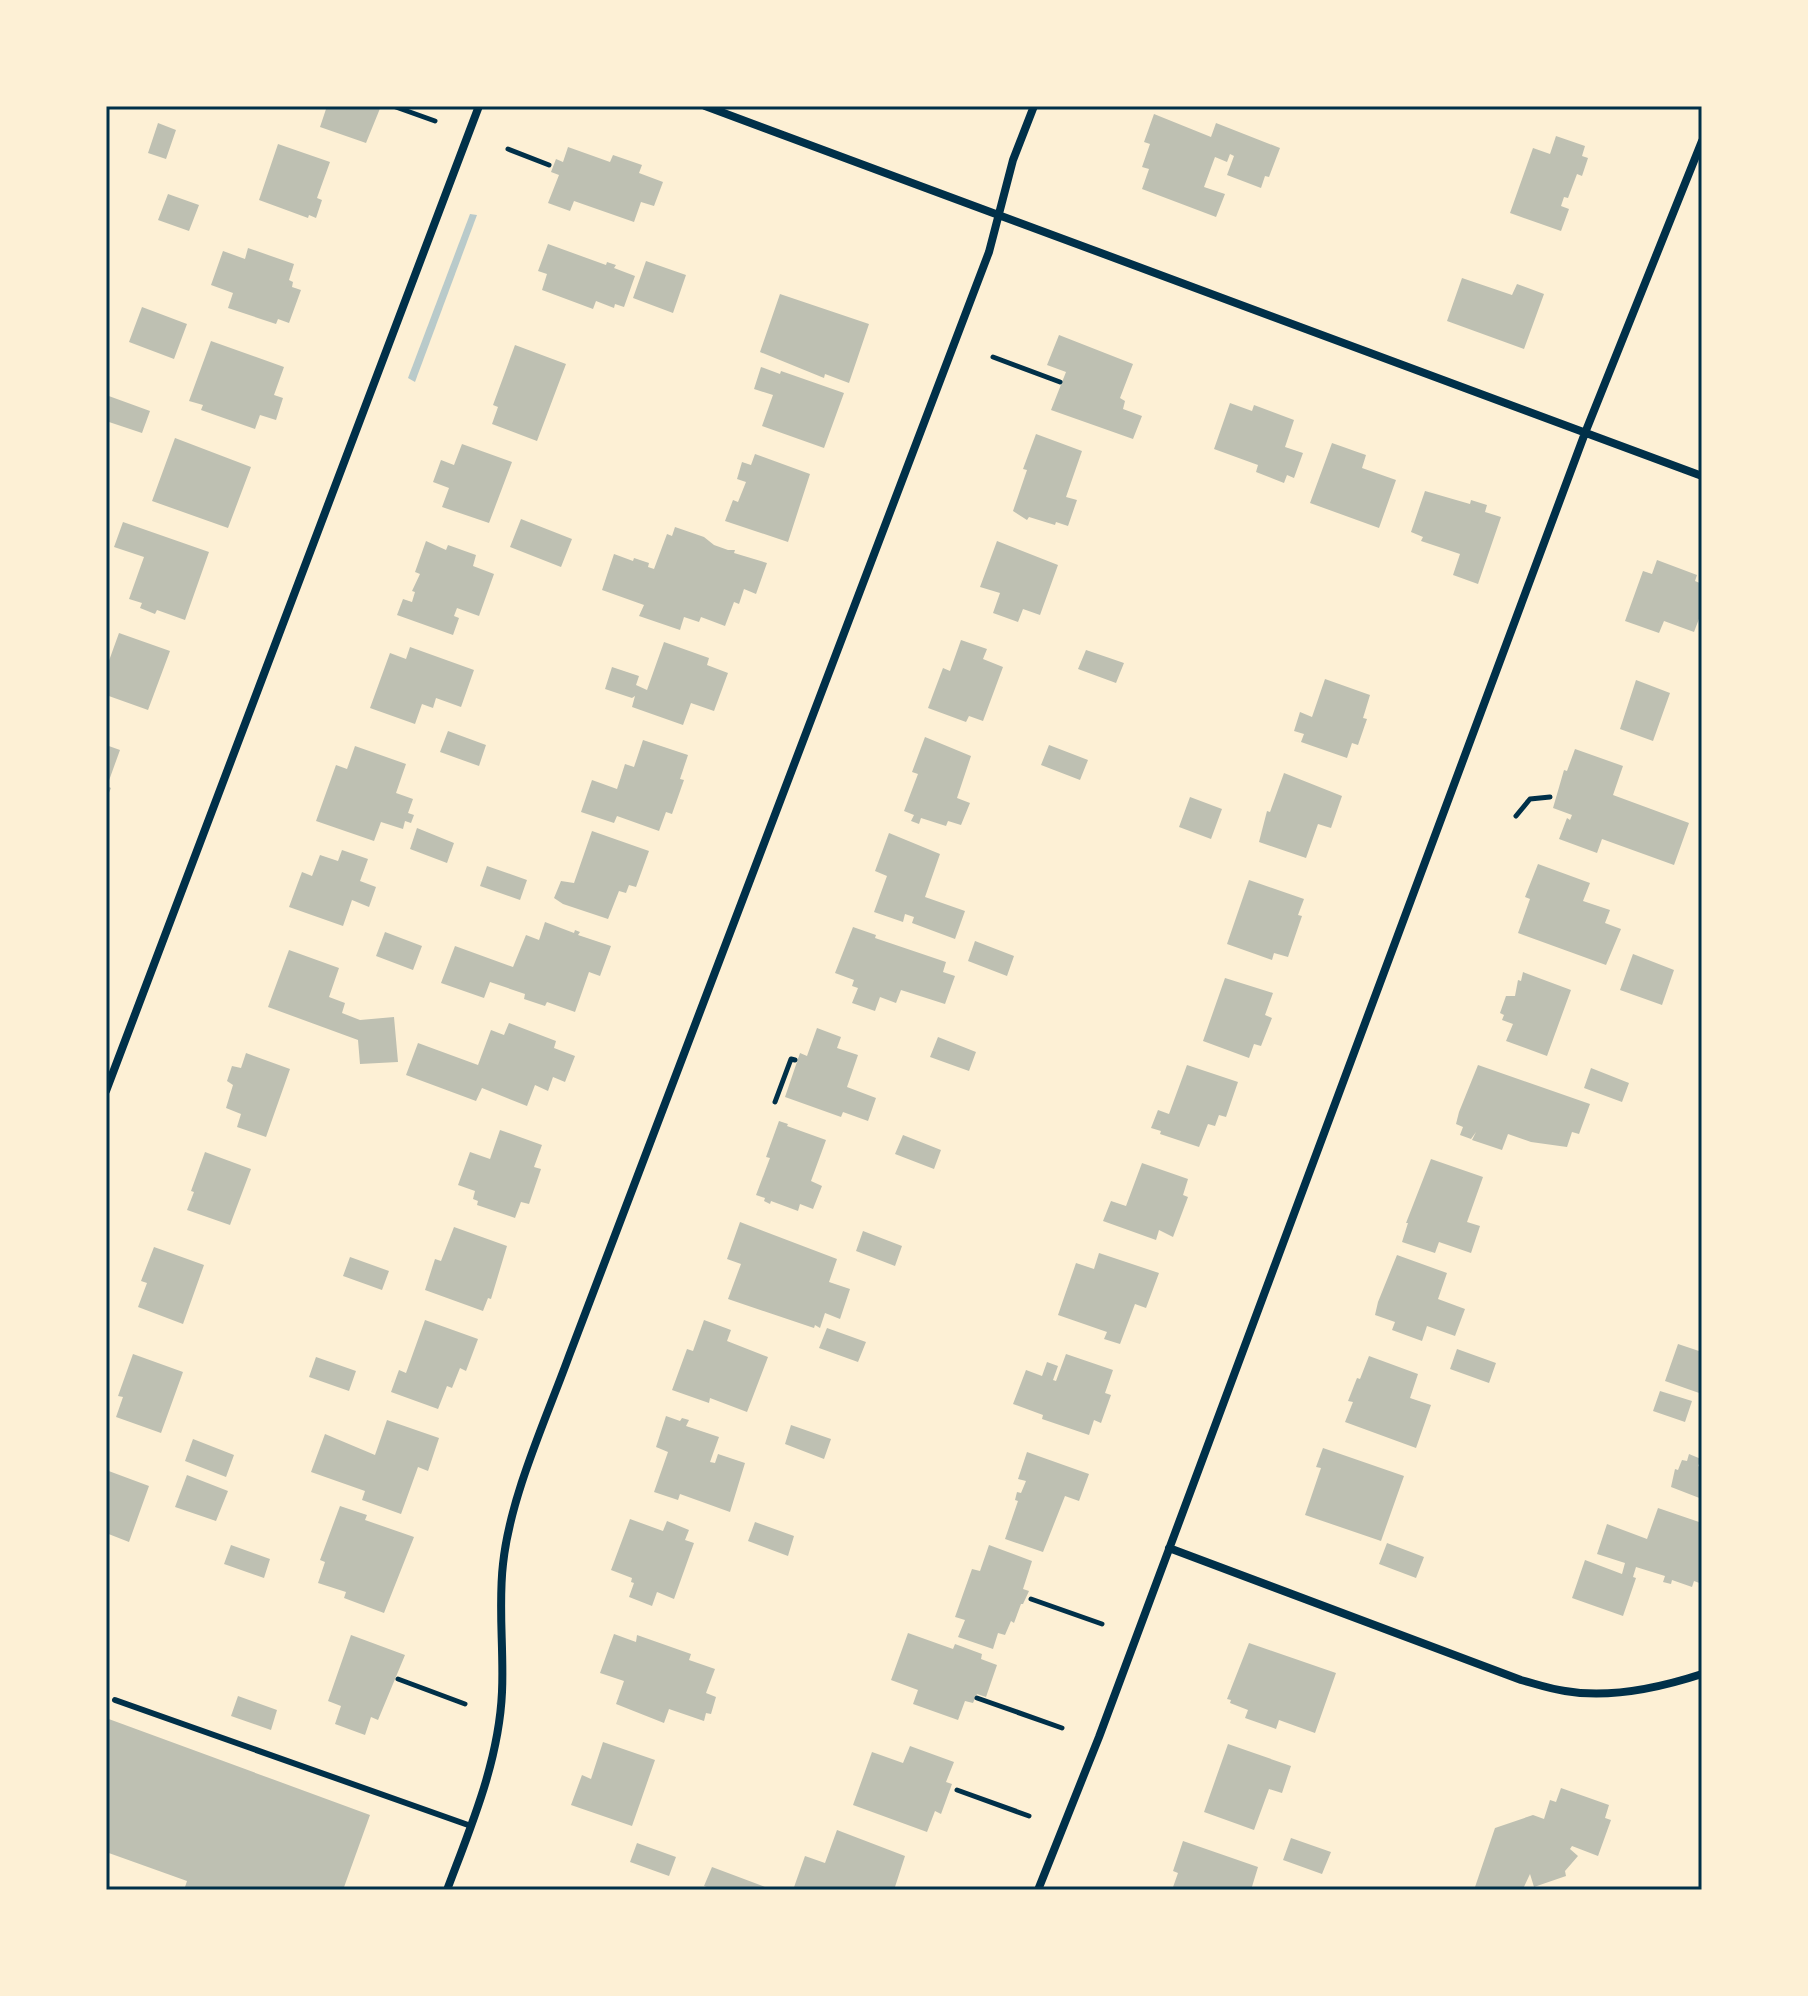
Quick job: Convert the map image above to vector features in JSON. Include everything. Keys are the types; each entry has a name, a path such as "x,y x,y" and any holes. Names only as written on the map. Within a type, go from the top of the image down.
{"street":[{"path":"106,1091 479,106"},
{"path":"705,106 1702,476"},
{"path":"447,1890 471,1826 494,1749 502,1692 503,1563 512,1517 564,1370 989,252 1013,160 1034,106"},
{"path":"1038,1890 1099,1737 1585,433 1702,141"},
{"path":"1169,1548 1521,1680 1567,1692 1616,1692 1669,1685 1702,1674"}],"lane":[{"path":"115,1700 471,1826"}],"path":[{"path":"393,106 435,121"},
{"path":"508,149 549,165"},
{"path":"993,357 1060,382"},
{"path":"1516,816 1530,799 1550,797"},
{"path":"775,1102 791,1059 795,1060"},
{"path":"1031,1599 1102,1624"},
{"path":"398,1679 465,1704"},
{"path":"977,1698 1062,1728"},
{"path":"957,1790 1029,1816"}],"shaded area":[{"path":"470,214 477,215 415,382 408,378"}],"building":[{"path":"327,106 381,106 366,143 320,127"},
{"path":"1154,114 1211,137 1216,123 1280,148 1269,177 1265,176 1261,188 1227,175 1234,156 1230,154 1227,162 1215,157 1204,187 1225,194 1216,217 1142,189 1149,169 1142,167 1150,144 1144,142"},
{"path":"158,123 176,130 166,159 148,153"},
{"path":"1556,136 1585,146 1582,156 1588,158 1582,176 1577,174 1568,198 1564,197 1561,206 1569,209 1561,231 1510,213 1533,148 1550,154"},
{"path":"278,144 330,162 317,198 322,200 316,218 309,215 308,218 259,200"},
{"path":"568,147 610,162 613,155 642,165 639,173 663,182 654,206 641,202 634,222 574,201 570,211 548,203 559,175 551,172 556,159 563,162"},
{"path":"168,194 199,205 189,231 158,220"},
{"path":"548,244 606,265 607,262 616,265 614,268 635,276 624,307 615,304 614,308 596,301 593,309 542,290 547,274 538,271"},
{"path":"248,248 294,264 289,280 293,282 292,287 301,290 289,323 278,319 276,324 228,308 233,293 211,285 223,251 245,259"},
{"path":"646,261 686,275 673,313 633,298"},
{"path":"1462,278 1512,295 1517,284 1544,294 1524,349 1447,321"},
{"path":"780,294 869,324 849,383 825,374 824,378 760,352"},
{"path":"142,307 187,324 174,359 129,342"},
{"path":"1059,335 1133,364 1120,398 1125,401 1123,409 1142,416 1133,439 1051,410 1066,372 1047,365"},
{"path":"211,341 284,367 274,395 283,398 276,420 260,415 255,429 201,410 203,405 189,401"},
{"path":"515,345 566,364 537,441 492,424 498,407 493,405"},
{"path":"761,367 844,393 824,448 762,426 773,395 754,389"},
{"path":"106,395 150,411 142,433 106,421"},
{"path":"1230,403 1252,411 1254,405 1294,420 1285,447 1303,453 1294,478 1287,475 1284,483 1256,472 1258,465 1214,449"},
{"path":"1036,434 1082,451 1066,497 1077,500 1068,526 1029,517 1027,520 1013,511 1027,470 1023,469"},
{"path":"175,438 251,467 228,528 152,501"},
{"path":"1332,443 1366,455 1362,468 1396,480 1379,528 1310,503"},
{"path":"462,444 512,462 489,523 442,507 449,488 433,482 441,460 454,465"},
{"path":"755,454 810,474 788,542 725,521 733,500 738,502 746,482 737,479 742,462 751,465"},
{"path":"1425,491 1470,504 1471,500 1487,505 1485,512 1501,517 1478,584 1453,575 1460,554 1421,541 1423,537 1411,532"},
{"path":"521,519 572,539 561,567 510,547"},
{"path":"123,522 209,552 185,620 157,610 155,614 140,608 142,603 129,599 144,557 114,547"},
{"path":"675,527 704,537 714,545 735,550 734,553 767,563 756,594 744,589 739,604 734,602 725,626 701,617 699,622 684,617 680,630 639,616 644,605 602,590 614,554 649,563 648,567 654,569 667,534 672,536"},
{"path":"426,541 446,550 448,545 476,555 473,566 494,574 479,616 457,608 454,616 459,618 453,635 397,615 403,599 412,602 415,592 412,591 420,574 415,572"},
{"path":"997,541 1058,565 1040,615 1023,609 1018,622 993,613 1000,593 980,587"},
{"path":"1657,560 1697,575 1695,581 1702,584 1702,611 1694,632 1664,621 1659,633 1625,621 1643,571 1652,574"},
{"path":"119,633 170,651 148,710 106,695 106,669"},
{"path":"961,640 987,649 983,659 1003,667 983,721 969,716 966,722 928,708 943,668 950,671"},
{"path":"664,642 709,658 707,665 728,673 714,711 691,703 683,725 632,707 635,696 632,698 605,689 612,667 639,676 636,685 647,690"},
{"path":"410,647 474,670 461,707 436,698 433,708 422,704 415,724 370,708 390,653 406,659"},
{"path":"1086,650 1124,663 1116,683 1078,669"},
{"path":"1325,679 1370,695 1363,718 1367,719 1358,745 1352,743 1347,758 1301,742 1304,734 1294,731 1300,712 1312,717"},
{"path":"1636,680 1670,693 1653,741 1620,729"},
{"path":"448,731 486,745 479,766 440,752"},
{"path":"925,737 971,756 957,798 970,803 961,825 948,821 946,826 921,818 919,824 911,821 914,815 904,811 918,774 912,772"},
{"path":"643,740 688,755 680,779 684,780 672,814 666,812 659,831 617,816 614,823 581,812 592,780 617,789 625,764 634,767"},
{"path":"106,745 120,750 107,786 111,788 106,800"},
{"path":"1049,745 1088,760 1080,780 1041,765"},
{"path":"355,746 406,764 396,793 413,799 408,813 414,815 411,823 405,821 403,829 381,822 374,841 316,821 336,765 347,769"},
{"path":"1575,749 1623,766 1613,795 1689,823 1674,865 1602,839 1597,853 1559,839 1567,818 1570,820 1572,815 1553,808 1564,770 1567,771"},
{"path":"1284,773 1342,796 1331,828 1318,824 1306,858 1259,842 1267,811 1270,812"},
{"path":"1190,797 1222,809 1211,839 1179,827"},
{"path":"417,828 454,843 447,863 410,849"},
{"path":"592,831 649,851 636,887 629,885 626,893 619,891 608,919 554,898 561,881 574,883"},
{"path":"889,833 940,854 925,897 965,911 955,939 912,923 914,917 905,914 903,922 874,912 887,876 875,871"},
{"path":"342,850 368,859 360,881 376,887 369,907 352,900 343,926 289,907 302,872 312,876 320,855 338,861"},
{"path":"1538,864 1590,883 1583,901 1610,910 1605,923 1621,929 1606,965 1518,933 1530,899 1525,897"},
{"path":"487,866 527,880 520,900 480,886"},
{"path":"1249,880 1304,899 1298,915 1302,916 1288,957 1274,953 1272,960 1227,944"},
{"path":"545,922 574,933 575,930 580,932 578,935 611,946 600,976 589,972 575,1012 547,1002 545,1006 524,999 525,994 490,982 484,998 441,983 455,946 513,967 526,935 539,940"},
{"path":"853,927 876,935 875,938 946,962 943,972 955,976 945,1004 901,990 896,1003 880,997 875,1011 852,1003 858,988 852,986 854,980 835,973"},
{"path":"385,932 422,946 413,970 376,956"},
{"path":"975,941 1014,956 1007,976 968,961"},
{"path":"289,950 339,968 329,997 345,1003 342,1013 360,1020 394,1017 398,1062 360,1064 358,1040 268,1007"},
{"path":"1633,954 1674,970 1662,1005 1620,990"},
{"path":"1523,972 1571,990 1547,1056 1506,1041 1513,1024 1502,1020 1504,1015 1500,1013 1506,996 1515,996"},
{"path":"1225,978 1273,993 1265,1015 1272,1018 1261,1046 1254,1044 1249,1058 1203,1041"},
{"path":"509,1023 556,1041 554,1048 575,1056 565,1082 553,1077 548,1091 535,1085 527,1106 482,1088 476,1101 406,1075 418,1043 478,1065 491,1030 504,1035"},
{"path":"817,1028 841,1037 837,1048 858,1055 847,1087 876,1098 868,1121 843,1112 841,1117 785,1097 800,1053 807,1056"},
{"path":"938,1037 976,1052 969,1071 930,1057"},
{"path":"246,1053 290,1069 266,1137 237,1127 241,1114 226,1108 233,1085 227,1081 232,1066 241,1068"},
{"path":"1187,1065 1238,1082 1226,1117 1219,1115 1215,1126 1208,1124 1199,1147 1151,1128 1158,1110 1169,1114"},
{"path":"1478,1065 1590,1104 1579,1134 1572,1132 1567,1147 1531,1142 1508,1134 1502,1150 1472,1140 1476,1132 1471,1139 1460,1135 1463,1127 1456,1124 1459,1112"},
{"path":"1591,1068 1629,1083 1622,1102 1584,1088"},
{"path":"779,1121 826,1140 811,1181 822,1186 813,1209 800,1204 798,1211 771,1201 770,1204 756,1195"},
{"path":"500,1130 542,1145 534,1167 541,1169 529,1204 521,1202 515,1218 477,1205 478,1201 473,1199 475,1191 458,1185 470,1152 490,1159"},
{"path":"903,1135 941,1150 934,1169 895,1154"},
{"path":"205,1152 251,1169 230,1225 187,1210"},
{"path":"1431,1159 1483,1177 1467,1222 1480,1226 1471,1253 1439,1242 1435,1253 1402,1242 1406,1223"},
{"path":"1142,1163 1188,1179 1183,1195 1188,1197 1173,1237 1159,1230 1156,1240 1103,1221 1111,1201 1126,1206"},
{"path":"740,1222 837,1259 829,1282 850,1289 840,1319 825,1313 820,1328 815,1325 814,1328 728,1299 741,1264 727,1259"},
{"path":"454,1227 507,1246 491,1299 488,1298 483,1311 425,1290 435,1259 441,1261"},
{"path":"863,1231 902,1246 895,1266 856,1251"},
{"path":"154,1247 204,1265 183,1324 138,1307 147,1283 141,1281"},
{"path":"1099,1253 1159,1273 1146,1308 1135,1304 1120,1344 1104,1339 1107,1332 1058,1315 1076,1263 1094,1269"},
{"path":"1397,1255 1447,1273 1438,1299 1465,1309 1455,1336 1427,1326 1422,1341 1392,1330 1395,1322 1375,1315"},
{"path":"350,1257 389,1271 382,1290 343,1276"},
{"path":"425,1320 478,1339 466,1371 460,1368 452,1388 447,1386 438,1409 391,1392 399,1370 406,1373"},
{"path":"704,1320 731,1330 727,1341 768,1357 747,1412 710,1398 709,1403 672,1390 687,1349 693,1351"},
{"path":"827,1328 866,1342 858,1362 819,1348"},
{"path":"1678,1344 1702,1352 1702,1394 1665,1381"},
{"path":"1457,1349 1496,1363 1489,1383 1450,1369"},
{"path":"133,1354 183,1372 161,1433 116,1417 123,1397 118,1396"},
{"path":"1066,1354 1113,1370 1105,1393 1111,1395 1101,1423 1094,1420 1089,1435 1042,1419 1043,1415 1013,1404 1026,1370 1042,1376 1047,1362 1058,1366 1053,1380 1056,1381"},
{"path":"1369,1356 1418,1374 1410,1398 1431,1405 1416,1448 1345,1422 1353,1402 1348,1401"},
{"path":"316,1357 356,1371 349,1391 309,1377"},
{"path":"1660,1391 1692,1401 1685,1422 1653,1411"},
{"path":"666,1416 680,1421 682,1418 689,1420 686,1426 719,1437 710,1462 715,1463 718,1454 745,1463 730,1512 680,1494 678,1500 654,1492 668,1452 656,1447"},
{"path":"387,1420 439,1438 428,1471 418,1467 401,1514 362,1500 365,1491 311,1472 325,1434 375,1455"},
{"path":"791,1425 831,1439 824,1459 785,1444"},
{"path":"193,1439 234,1455 226,1477 185,1461"},
{"path":"1323,1448 1404,1476 1381,1541 1305,1515 1321,1468 1316,1467"},
{"path":"1027,1452 1089,1474 1079,1501 1065,1496 1043,1552 1005,1539 1018,1501 1015,1500 1017,1492 1021,1493 1026,1481 1018,1479"},
{"path":"1689,1454 1701,1459 1698,1466 1702,1468 1702,1499 1671,1487 1675,1469 1678,1470 1682,1460 1687,1461"},
{"path":"106,1470 149,1486 129,1542 106,1533"},
{"path":"187,1475 228,1491 216,1521 175,1507"},
{"path":"340,1506 367,1515 365,1520 414,1537 384,1613 344,1598 346,1592 318,1583 325,1562 320,1560"},
{"path":"1658,1508 1702,1523 1702,1584 1694,1581 1692,1587 1672,1580 1671,1584 1663,1582 1665,1576 1636,1567 1633,1577 1636,1578 1623,1616 1572,1598 1585,1560 1622,1574 1625,1563 1597,1554 1607,1524 1647,1539"},
{"path":"630,1519 663,1531 667,1521 689,1530 685,1540 694,1543 674,1599 657,1592 652,1606 629,1597 634,1583 631,1582 632,1578 611,1570"},
{"path":"755,1522 794,1536 788,1556 748,1541"},
{"path":"1387,1543 1424,1557 1416,1578 1379,1564"},
{"path":"231,1545 270,1559 264,1578 224,1564"},
{"path":"989,1545 1032,1561 1023,1589 1029,1591 1014,1623 1011,1621 1005,1635 998,1633 993,1649 958,1637 965,1620 955,1617 972,1569 980,1571"},
{"path":"908,1633 953,1649 955,1644 982,1654 981,1659 997,1665 986,1697 977,1694 973,1703 965,1701 958,1720 913,1704 918,1690 891,1680"},
{"path":"614,1634 636,1642 637,1635 691,1654 689,1660 715,1669 706,1693 716,1697 711,1714 706,1713 704,1721 669,1709 664,1723 616,1704 624,1681 600,1673"},
{"path":"351,1635 405,1655 378,1720 371,1717 365,1735 335,1724 341,1706 328,1701"},
{"path":"1249,1643 1336,1673 1315,1733 1279,1720 1276,1729 1245,1718 1248,1710 1227,1699"},
{"path":"238,1696 277,1710 271,1730 231,1716"},
{"path":"106,1718 370,1815 343,1890 184,1890 187,1881 106,1852"},
{"path":"603,1742 655,1760 632,1826 571,1805 582,1775 591,1779"},
{"path":"1228,1744 1291,1766 1282,1793 1269,1789 1254,1830 1204,1812"},
{"path":"910,1746 954,1762 946,1782 952,1784 941,1814 935,1811 927,1832 853,1805 872,1752 903,1763"},
{"path":"1561,1788 1609,1805 1605,1818 1611,1820 1598,1856 1572,1846 1570,1849 1578,1856 1565,1871 1566,1876 1534,1887 1530,1874 1523,1889 1474,1890 1495,1828 1533,1815 1544,1819 1550,1800 1556,1802"},
{"path":"837,1830 905,1856 894,1890 793,1890 805,1856 825,1863"},
{"path":"1291,1838 1331,1852 1322,1874 1283,1860"},
{"path":"1183,1841 1258,1867 1251,1890 1172,1890 1178,1873 1173,1871"},
{"path":"637,1843 676,1857 669,1876 630,1862"},
{"path":"712,1867 765,1887 764,1890 715,1890 704,1886"}]}
